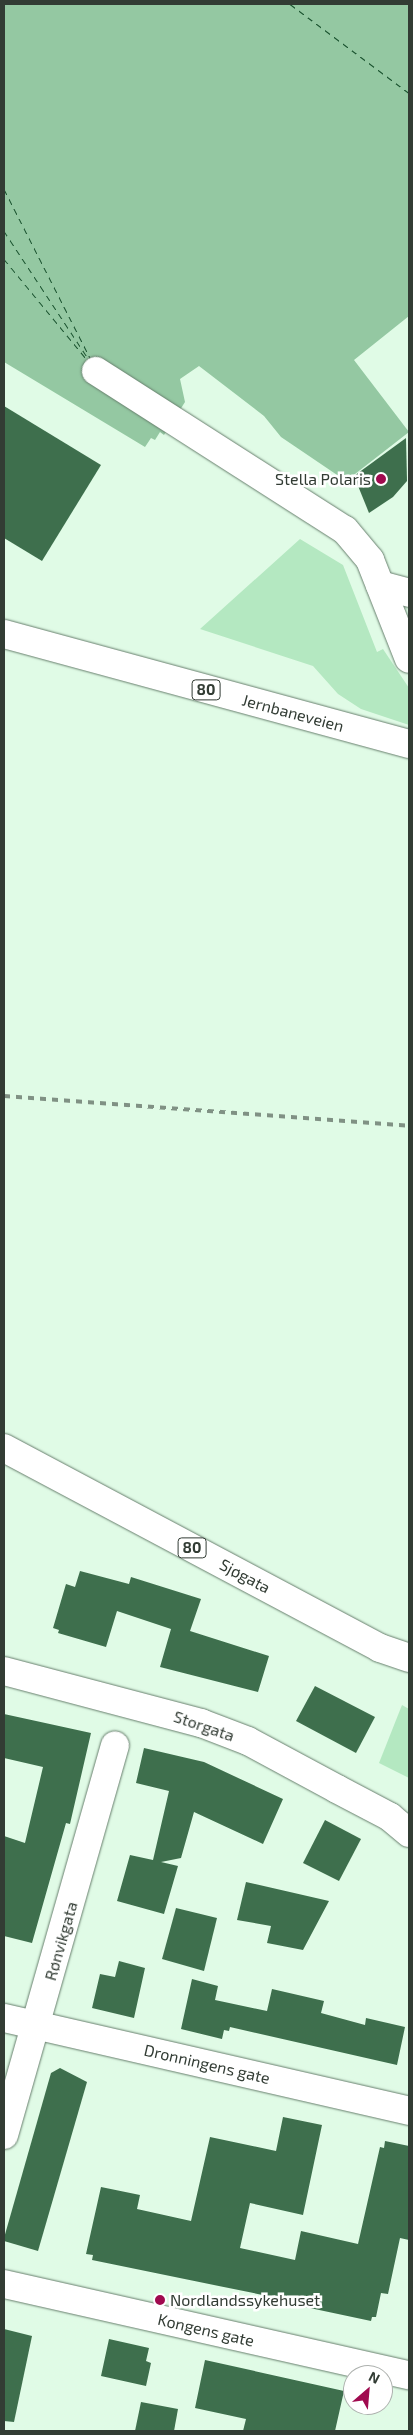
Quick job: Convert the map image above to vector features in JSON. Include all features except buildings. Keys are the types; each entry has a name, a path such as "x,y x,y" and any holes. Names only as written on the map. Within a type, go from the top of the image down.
{"main road":[{"path":"96,371 177,420 345,530 360,545 380,585 409,660"},
{"path":"380,585 409,593"},
{"name":"Jernbaneveien","path":"4,634 409,744"},
{"name":"Sjøgata","path":"4,1448 380,1648 409,1658"},
{"name":"Sjøgata","path":"380,1648 409,1672"},
{"name":"Storgata","path":"4,1672 201,1723 248,1742 403,1822"},
{"name":"Rønvikgata","path":"4,2135 115,1745"},
{"name":"Dronningens gate","path":"4,2018 409,2111"},
{"name":"Kongens gate","path":"4,2284 409,2375"}],"shaded area":[{"path":"4,4 409,4 409,316 354,360 409,432 346,481 281,437 264,416 199,366 180,379 185,402 164,435 160,432 155,440 151,438 145,447 4,362"},
{"path":"300,539 343,565 377,652 383,649 409,688 409,725 361,709 338,694 313,666 200,629"},
{"path":"402,1705 409,1709 409,1778 379,1763"}],"ferry route":[{"path":"290,4 409,93"},
{"path":"4,189 91,360"},
{"path":"4,231 89,360"},
{"path":"4,259 88,361"}],"railway":[{"path":"4,1096 409,1126"}],"place":[{"name":"Stella Polaris","path":"381,479"},
{"name":"Nordlandssykehuset","path":"160,2300"}]}
